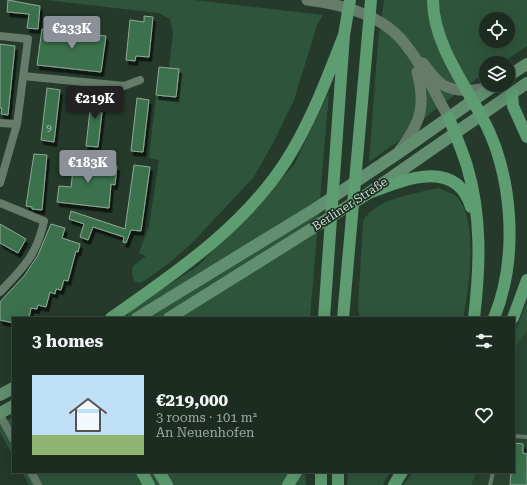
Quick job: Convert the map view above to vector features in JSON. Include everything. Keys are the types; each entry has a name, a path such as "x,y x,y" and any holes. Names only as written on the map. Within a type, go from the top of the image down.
{"highway":[{"path":"324,317 345,31 350,0"},
{"path":"433,0 435,23 444,46 483,119 500,163 507,196 509,248 505,280 494,317"},
{"path":"343,317 371,1"},
{"path":"111,317 191,261 246,211 269,184 285,162 299,138 316,103 345,31"},
{"path":"512,93 513,106 527,137"},
{"path":"449,118 467,166 478,214 479,244 474,317"},
{"path":"369,193 417,176 434,176 451,180 466,193 479,244"},
{"path":"348,317 351,238"},
{"path":"513,317 527,280"},
{"path":"143,473 149,485"},
{"path":"160,473 167,485"},
{"path":"288,485 295,473"},
{"path":"321,473 321,485"},
{"path":"338,473 338,485"},
{"path":"394,485 401,473"}],"main road":[{"path":"307,0 350,8 366,15 400,38 414,55 449,118"},
{"path":"414,55 442,84 455,90 479,89"},
{"path":"397,154 413,133 422,107 422,92 414,55"},
{"path":"515,72 527,64"},
{"name":"Berliner Straße","path":"171,317 369,193 527,83"},
{"name":"Berliner Straße","path":"139,317 272,236 397,154 484,92"},
{"path":"0,395 12,389"},
{"path":"0,414 12,407"}],"street":[{"path":"0,36 28,39 17,124 0,183"},
{"path":"23,76 124,86 140,80"},
{"path":"0,123 17,124"},
{"path":"0,203 44,221 40,238 28,264 0,292"},
{"path":"0,414 12,437"},
{"path":"32,473 38,485"}],"lane":[{"path":"515,436 527,437"},
{"path":"490,485 493,473"}],"shaded area":[{"path":"46,0 194,0 323,15 317,25 294,100 272,145 253,178 191,244 168,264 141,283 134,281 132,274 133,266 146,256 139,253 149,226 159,160 149,158 156,95 176,97 179,69 169,68 173,33 170,19 159,13"},
{"path":"384,0 527,0 527,46 512,56 479,56 479,77 432,112 401,139 369,162 378,42"},
{"path":"329,92 310,317 127,317 129,310 198,266 294,165"},
{"path":"438,188 457,197 464,208 470,238 470,273 463,317 360,317 358,308 363,221 369,213 377,207 396,198"},
{"path":"527,302 527,331 515,349 515,332"},
{"path":"527,331 527,485 472,485 476,473 515,473 515,349"},
{"path":"12,418 12,454 0,432 0,424"},
{"path":"23,473 305,473 306,485 29,485"},
{"path":"348,473 389,473 383,485 347,485"},
{"path":"412,473 476,473 472,485 403,485"}],"building":[{"path":"8,0 40,6 38,29 27,28 29,14 7,12"},
{"path":"144,16 153,17 149,57 136,56 135,61 126,60 130,20 144,22"},
{"path":"42,29 106,36 101,72 37,65"},
{"path":"0,44 15,46 8,115 1,114 2,108 0,108"},
{"path":"159,67 179,69 176,97 156,95"},
{"path":"47,88 60,90 54,142 41,140"},
{"path":"92,93 104,95 98,147 86,146"},
{"path":"137,98 149,100 143,152 131,151"},
{"path":"34,154 47,155 42,210 32,209 32,207 26,206"},
{"path":"63,158 117,166 115,185 111,184 109,208 57,202 59,186 71,187 73,170 61,169"},
{"path":"134,165 150,167 141,231 131,230 126,243 123,242 124,237 93,227 88,240 80,237 84,224 69,219 71,211 125,229"},
{"path":"0,224 26,239 18,253 0,243"},
{"path":"51,224 65,228 62,238 80,244 78,252 76,251 68,281 64,280 61,290 56,289 55,294 50,292 46,307 38,305 37,309 31,308 29,317 12,317 12,323 0,320 0,302 25,275 38,255"},
{"path":"515,443 523,444 523,453 527,454 527,485 510,485 511,473 515,473"}]}
